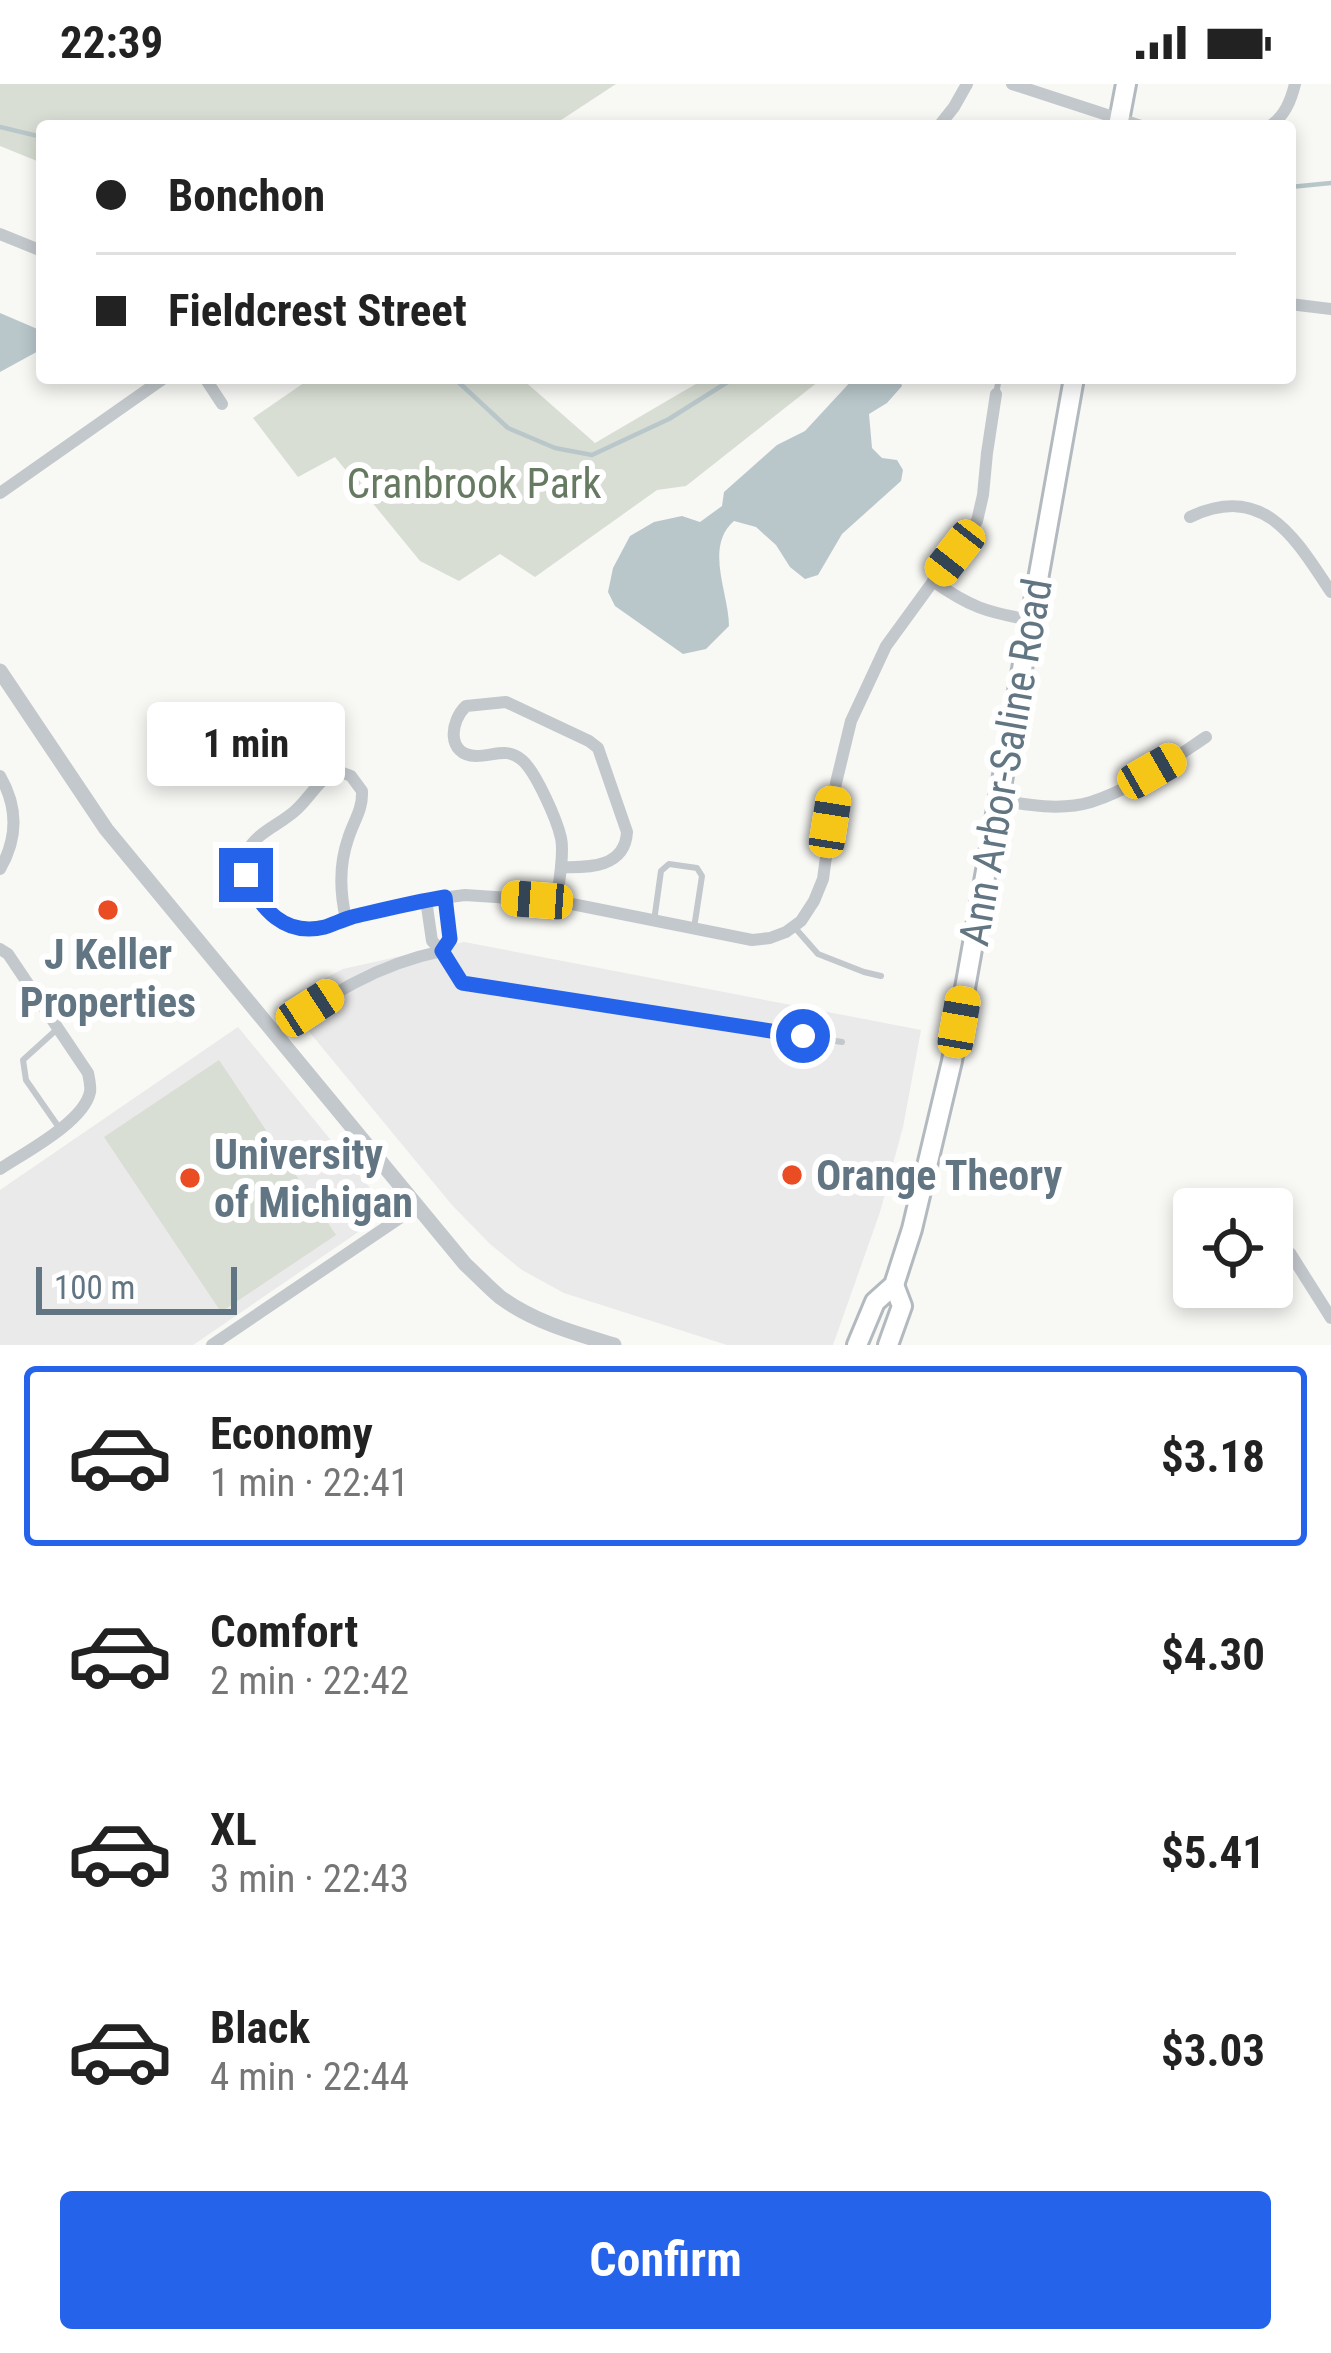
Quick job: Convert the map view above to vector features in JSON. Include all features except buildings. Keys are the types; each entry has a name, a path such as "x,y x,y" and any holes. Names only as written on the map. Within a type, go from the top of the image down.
{"main road":[{"path":"1120,120 1126,84"},
{"name":"Ann Arbor-Saline Road","path":"857,1345 875,1302 894,1285 952,1061 1073,384"},
{"name":"Ann Arbor-Saline Road","path":"887,1345 902,1306 894,1285"}],"street":[{"path":"943,120 967,84"},
{"path":"1012,84 1111,120"},
{"path":"1279,120 1295,84"},
{"path":"0,234 36,249"},
{"path":"1296,305 1331,309"},
{"path":"0,493 155,384"},
{"path":"209,384 222,404"},
{"path":"346,919 342,866 361,810 362,791 351,776 338,771 322,778 300,807 254,842 244,862 250,884 266,910 284,924 310,929 465,895 556,901 752,940 770,938 801,921 823,879 840,762 860,698 886,646 977,521 996,394"},
{"path":"1190,517 1210,508 1241,506 1267,514 1295,539 1331,592"},
{"path":"933,581 982,611 1030,620"},
{"path":"0,671 106,829 465,1264 558,1337 614,1345"},
{"path":"556,901 562,840 556,822 522,760 501,751 477,756 455,744 454,722 466,706 506,702 598,748 627,842 612,861 561,867"},
{"path":"998,800 1032,806 1088,803 1123,788 1205,737"},
{"path":"0,776 15,817 0,869"},
{"path":"275,1035 355,980 442,951 450,939 445,897"},
{"path":"426,900 433,940 442,951"},
{"path":"0,949 8,954 88,1073 91,1090 73,1120 0,1169"},
{"path":"212,1345 416,1207"},
{"path":"1293,1258 1331,1318"}],"lane":[{"path":"996,394 998,384"},
{"path":"654,920 661,871 669,864 697,868 702,876 694,928"},
{"path":"793,927 818,954 881,976"},
{"path":"442,951 462,983 842,1042"},
{"path":"58,1028 23,1060 26,1079 60,1129"}],"shaded area":[{"path":"0,313 36,328 36,352 0,372"},
{"path":"848,384 901,384 887,403 869,414 872,448 882,458 897,460 903,470 901,481 842,534 818,575 805,579 756,527 734,521 725,532 719,557 729,626 706,649 683,654 615,606 608,592 613,568 630,536 654,522 682,516 700,522 722,506 724,492 777,445 805,431"},
{"path":"464,942 921,1030 903,1127 880,1212 833,1345 727,1345 564,1293 522,1270 452,1205 283,1000 343,969"},
{"name":"University of Michigan","path":"238,1027 389,1211 193,1345 0,1345 0,1190"}],"green space":[{"path":"0,84 616,84 561,120 36,120 36,161 0,146"},
{"name":"Cranbrook Park","path":"302,384 528,384 595,443 696,384 815,384 686,486 657,490 535,577 500,554 459,581 420,561 335,457 298,477 253,418"},
{"path":"219,1060 336,1235 221,1312 104,1137"}],"waterway":[{"path":"0,127 36,136"},
{"path":"1296,186 1331,183"},
{"path":"460,384 508,428 555,448 592,455 669,419 724,384"}],"place":[{"name":"J Keller Properties","path":"108,910"},
{"name":"Orange Theory","path":"792,1175"},
{"name":"University of Michigan","path":"190,1178"}],"route":[{"path":"246,875 266,910 296,928 326,927 445,897 450,939 442,951 462,983 803,1036"}]}
